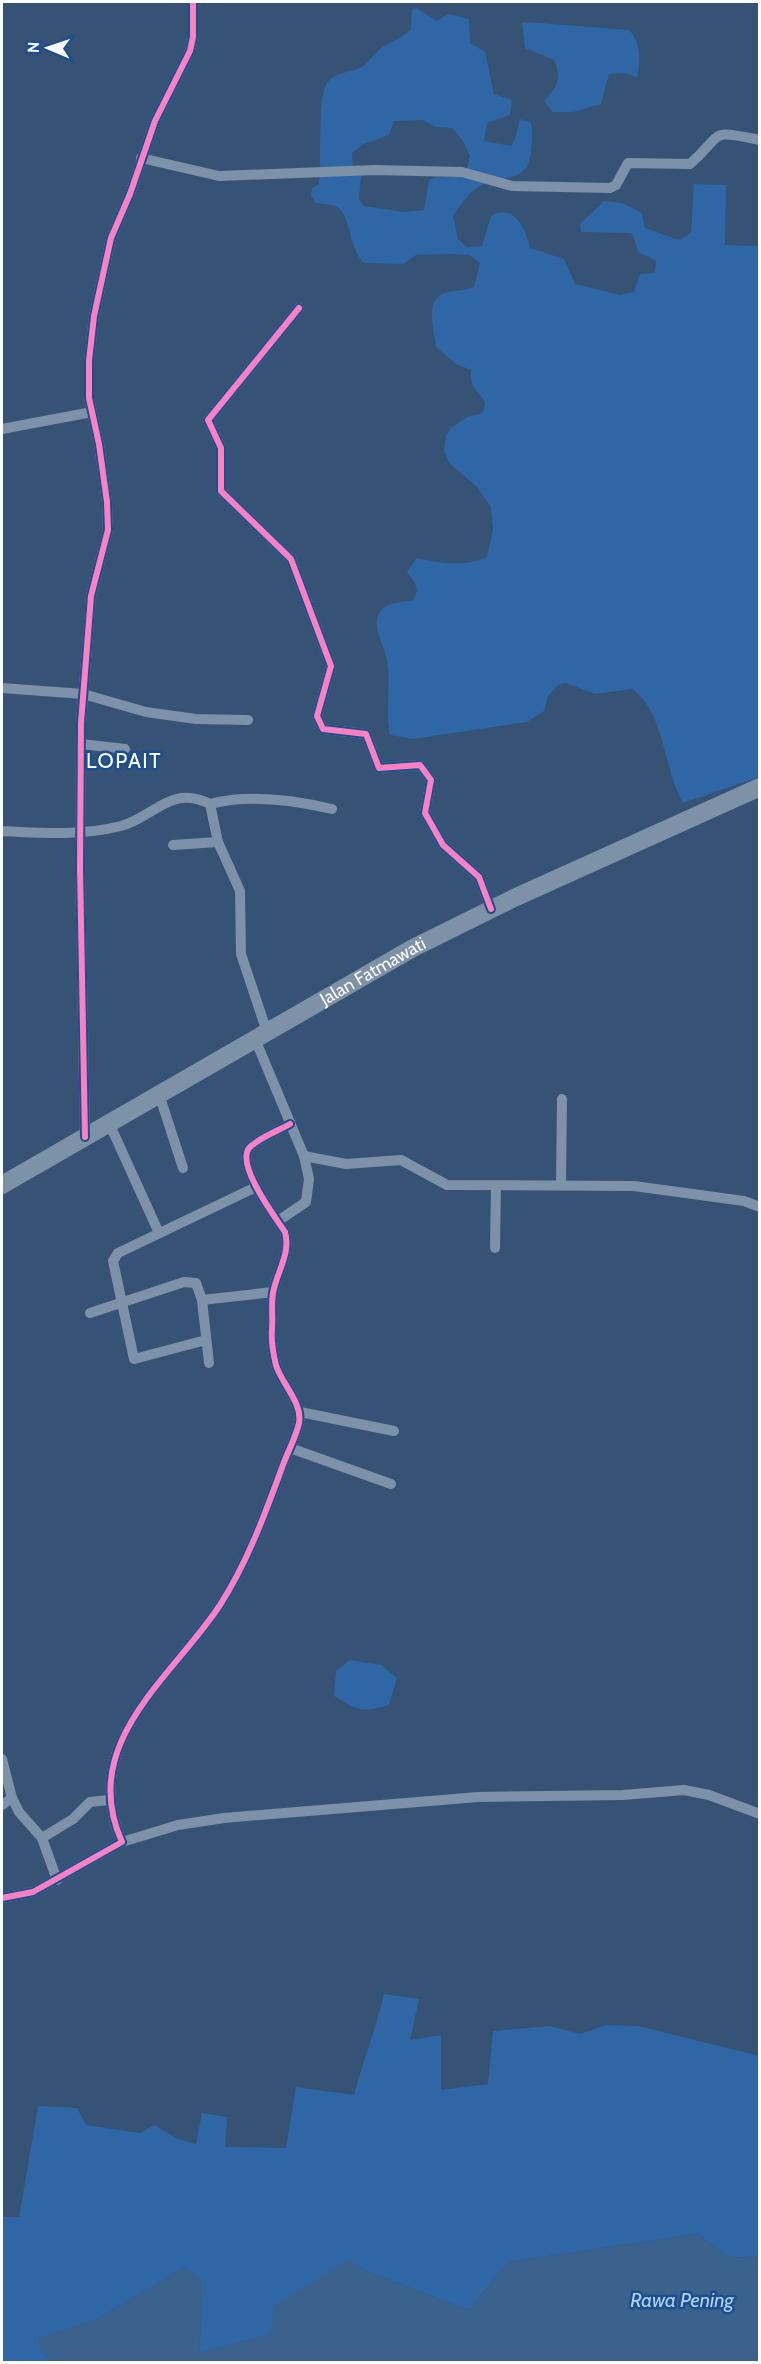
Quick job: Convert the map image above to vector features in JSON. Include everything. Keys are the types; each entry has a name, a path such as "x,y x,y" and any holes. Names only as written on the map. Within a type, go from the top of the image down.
{"highway":[{"name":"Jalan Fatmawati","path":"2,1184 110,1125 159,1094 413,948 491,909 759,787"}],"street":[{"path":"85,1137 81,744 91,596 108,530 107,502 89,398 89,361 104,263 111,238 130,194 141,158 190,51 193,37 194,2"},
{"path":"141,158 228,177 374,170 462,172 512,186 610,188 616,185 628,163 690,164 712,138 719,134 729,133 759,140"},
{"path":"299,308 208,420 221,448 221,491 291,558 332,666 317,716 323,729 366,734 379,768 420,765 431,780 425,813 443,845 479,877 491,909"},
{"path":"2,429 92,412"},
{"path":"2,688 83,694 146,712 196,719 248,720"},
{"path":"81,744 125,749"},
{"path":"2,831 82,834 144,818 168,800 194,799 210,804 233,799 307,803 332,809"},
{"path":"210,804 218,842 240,891 241,954 261,1035 290,1124 304,1156 309,1179 306,1202 278,1221"},
{"path":"173,846 218,842"},
{"path":"159,1094 183,1168"},
{"path":"561,1184 562,1099"},
{"path":"122,1842 109,1800 111,1774 130,1724 172,1663 219,1606 258,1536 299,1422 300,1412 276,1366 271,1340 273,1292 287,1248 285,1232 256,1187 246,1159 250,1147 290,1124"},
{"path":"110,1125 159,1233"},
{"path":"304,1156 346,1164 400,1160 447,1185 634,1186 685,1191 744,1201 759,1207"},
{"path":"495,1248 496,1186"},
{"path":"206,1340 134,1359 113,1261 118,1253 208,1212 256,1187"},
{"path":"90,1313 188,1281 196,1283 202,1300 209,1363"},
{"path":"202,1300 273,1292"},
{"path":"300,1412 394,1431"},
{"path":"290,1448 391,1484"},
{"path":"2,1759 12,1798 19,1812 42,1838 57,1880"},
{"path":"2,1898 33,1892 122,1842 178,1825 224,1818 478,1797 623,1795 684,1790 708,1795 759,1814"},
{"path":"2,1805 12,1798"},
{"path":"42,1838 73,1819 90,1802 109,1800"}],"shaded area":[{"path":"416,8 437,21 448,14 469,19 470,43 485,52 494,94 512,100 510,115 487,123 484,141 511,146 520,119 531,123 531,152 525,169 514,176 478,187 453,216 458,239 467,247 482,246 491,216 499,212 506,212 518,220 522,226 530,248 564,259 575,284 620,295 634,292 640,274 655,273 656,261 638,252 633,235 630,233 581,232 580,224 604,201 622,203 642,213 645,228 679,240 691,233 694,184 726,185 725,245 759,246 759,775 756,778 683,803 676,789 651,712 643,699 632,689 595,694 566,683 558,685 548,696 544,711 527,722 413,739 390,735 387,661 377,630 377,618 380,612 391,604 413,600 416,588 407,572 417,558 452,564 487,557 493,529 491,507 476,486 449,463 444,451 446,435 451,428 467,417 482,413 485,404 472,385 471,370 456,364 436,347 432,324 434,302 445,293 474,287 480,263 469,255 452,254 416,255 403,264 364,263 355,249 344,215 333,205 316,203 311,196 312,188 319,184 322,101 327,83 338,75 363,66 380,49 411,29 412,9","holes":["423,120 436,127 452,128 463,141 470,156 465,177 437,177 429,180 424,210 404,212 364,206 359,199 361,175 353,174 352,153 364,144 389,135 394,121"]},
{"path":"522,23 629,30 636,40 639,52 637,78 626,73 609,74 601,104 573,112 553,112 544,101 553,91 558,72 554,60 525,48"},
{"path":"350,1660 381,1665 397,1678 389,1705 366,1710 355,1708 334,1696 336,1671"},
{"path":"384,1994 419,1999 410,2040 441,2035 441,2090 488,2084 493,2031 550,2026 580,2034 606,2025 638,2026 759,2056 759,2256 730,2258 698,2234 508,2262 469,2310 368,2272 347,2260 270,2335 199,2353 203,2282 185,2267 96,2320 36,2339 44,2355 55,2362 2,2362 2,2217 19,2217 38,2106 77,2108 86,2125 140,2133 154,2125 178,2139 196,2144 202,2113 227,2117 225,2147 286,2148 296,2087 354,2095"}],"water":[{"name":"Rawa Pening","path":"698,2234 730,2258 759,2256 759,2362 55,2362 44,2355 35,2339 96,2320 185,2267 203,2282 199,2353 270,2335 274,2306 348,2260 368,2272 469,2310 508,2262"}],"cycle path":[{"path":"85,1137 80,868 81,723 91,596 108,530 107,502 99,444 89,398 89,361 94,316 111,238 130,194 155,121 190,51 193,37 193,2"},
{"path":"299,308 208,420 221,448 221,491 291,559 331,666 317,716 323,729 366,734 379,768 420,765 431,780 425,813 443,845 479,877 491,909"},
{"path":"2,1898 33,1892 122,1842 111,1806 112,1773 121,1742 136,1713 200,1632 230,1588 255,1537 296,1434 299,1423 298,1408 276,1365 272,1338 272,1297 285,1255 285,1232 258,1191 246,1156 253,1144 290,1124"}],"district":[{"name":"LOPAIT","path":"124,761"}]}
